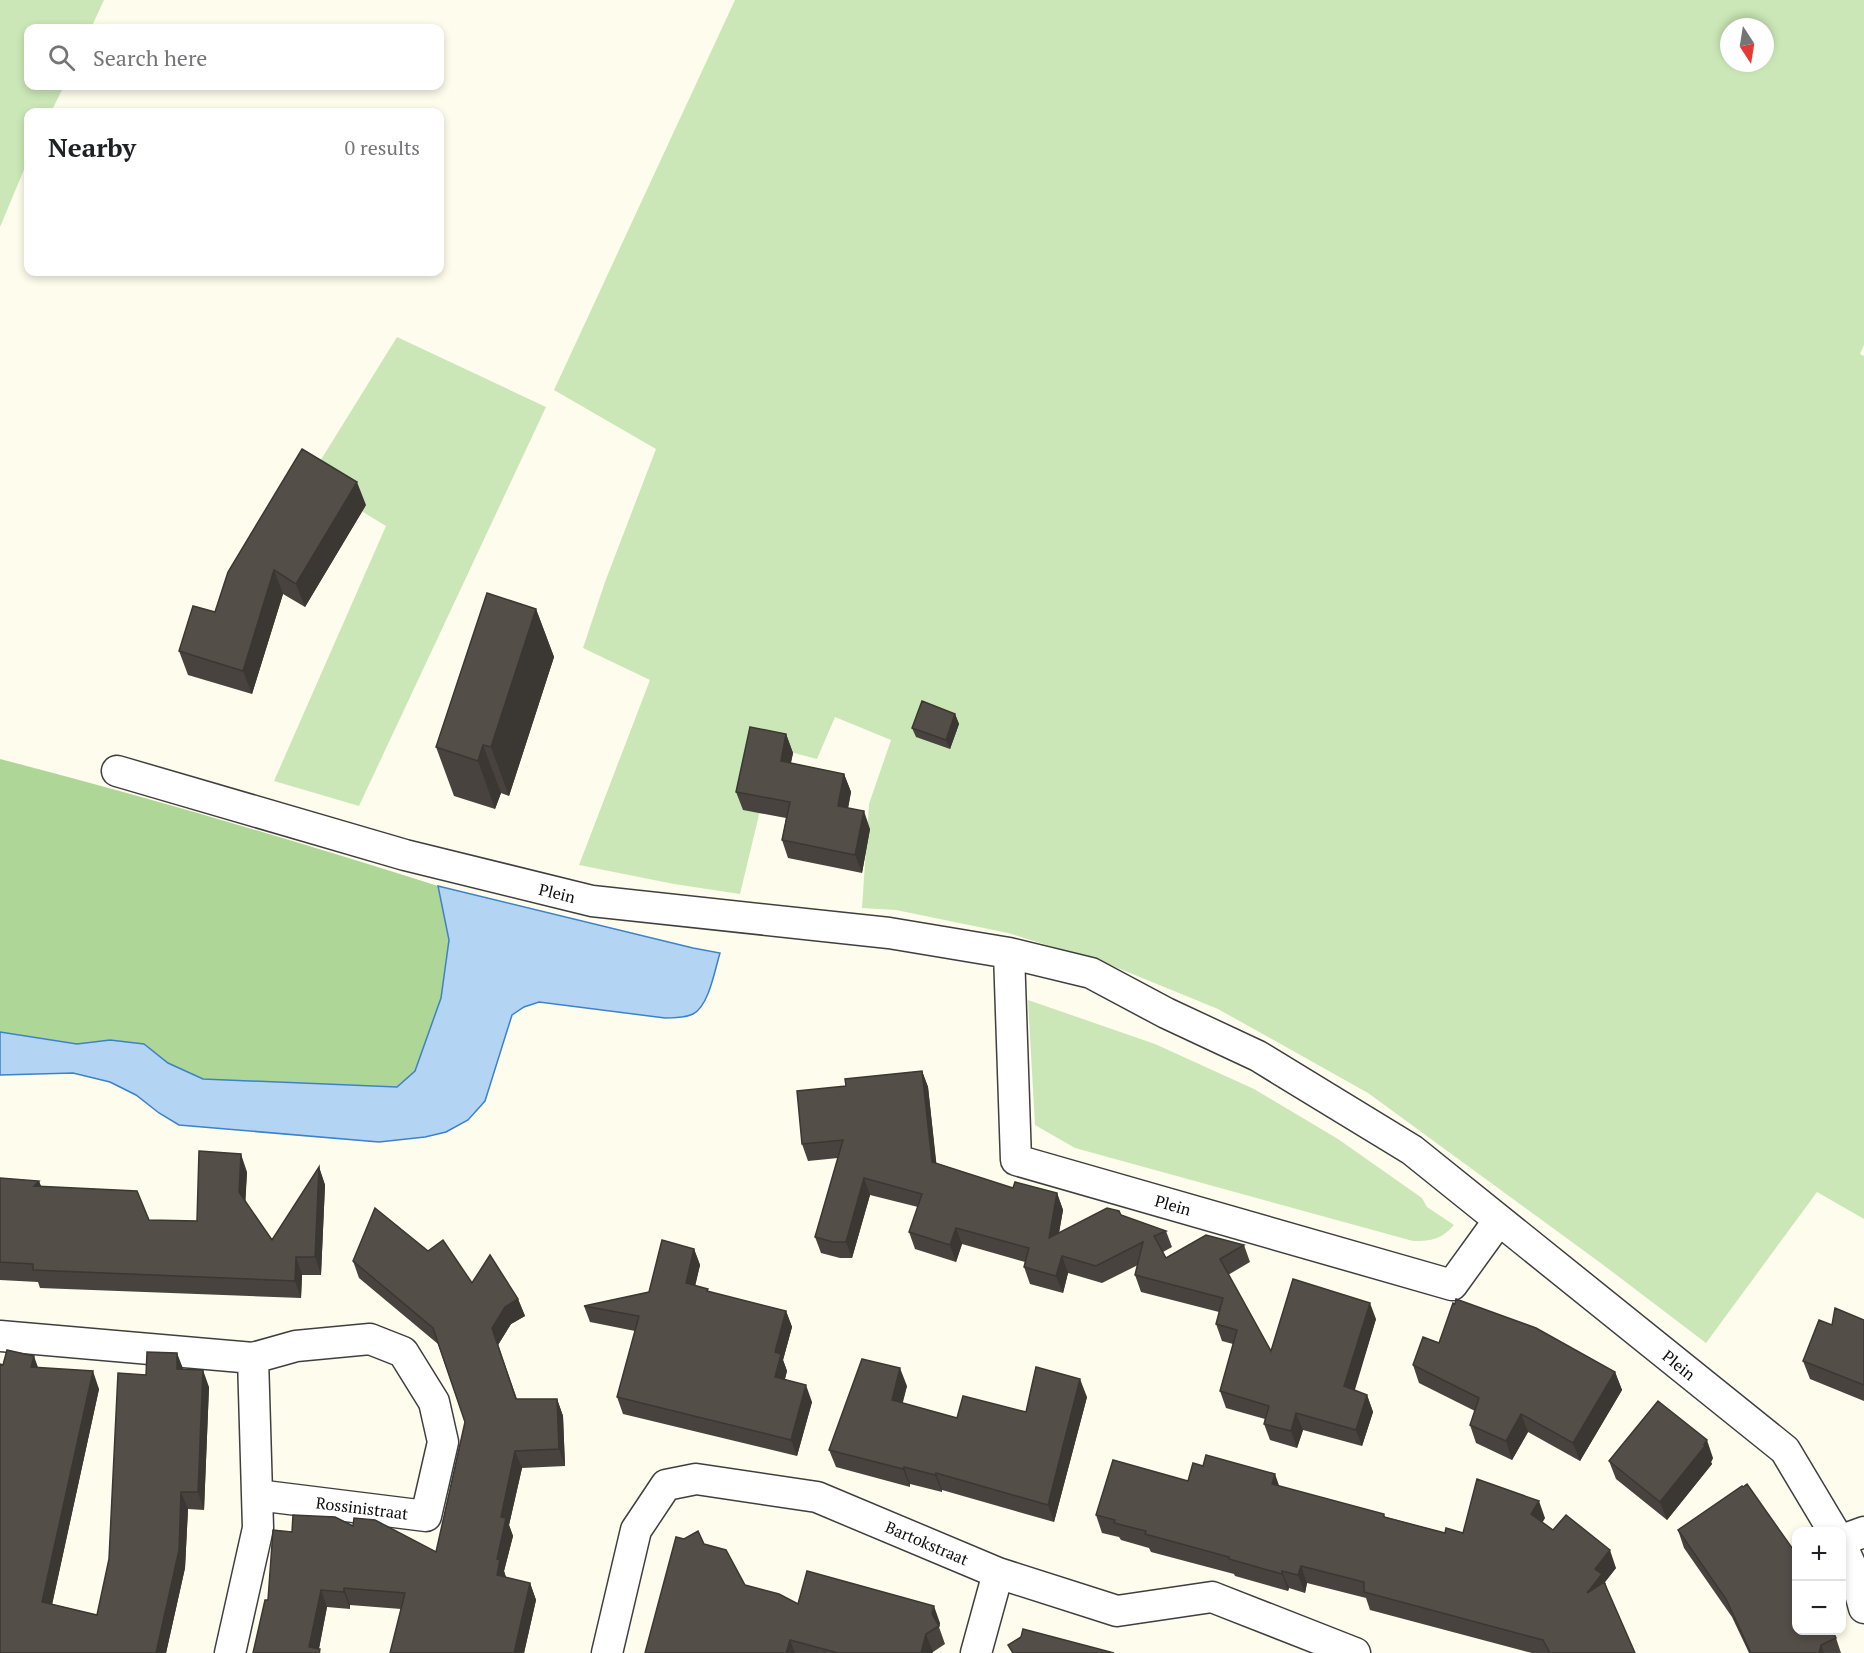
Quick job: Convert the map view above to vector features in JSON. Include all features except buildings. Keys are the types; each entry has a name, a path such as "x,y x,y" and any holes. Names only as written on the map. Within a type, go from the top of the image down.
{"street":[{"name":"Plein","path":"117,771 405,855 592,901 889,933 1010,953 1091,973 1166,1013 1258,1056 1412,1150 1785,1450 1831,1527"},
{"name":"Plein","path":"1010,953 1016,1160 1452,1285 1499,1220"},
{"name":"Rossinistraat","path":"0,1336 253,1358 296,1346 370,1339 403,1352 434,1402 443,1442 426,1516 257,1495"},
{"path":"230,1653 258,1528 253,1358"},
{"name":"Bartokstraat","path":"607,1653 636,1530 666,1485 696,1479 817,1497 999,1572 1117,1611 1212,1597 1355,1653"},
{"path":"1846,1538 1864,1532"},
{"path":"1846,1555 1855,1575 1864,1608"},
{"path":"976,1653 999,1572"}],"green space":[{"path":"0,0 104,0 93,24 24,24 24,90 62,90 53,108 24,108 24,170 0,227"},
{"path":"735,0 1864,0 1864,345 1860,354 1864,356 1864,1219 1817,1192 1706,1343 1368,1093 1218,1009 1108,964 1008,933 896,910 862,908 869,804 891,740 835,717 817,759 775,748 740,894 674,884 579,865 650,680 583,648 605,582 656,449 554,390"},
{"path":"397,337 546,407 359,806 274,781 386,526 309,479"},
{"path":"0,759 110,788 438,886 449,940 441,998 415,1072 397,1087 203,1079 168,1063 144,1044 110,1040 77,1044 0,1032"},
{"path":"1028,1000 1155,1044 1254,1089 1338,1139 1422,1198 1427,1207 1454,1225 1436,1238 1413,1241 1075,1148 1035,1125"}],"water":[{"path":"438,886 720,953 707,995 699,1010 693,1014 676,1018 539,1002 524,1007 512,1015 485,1101 468,1120 446,1132 425,1137 379,1142 179,1125 136,1095 110,1082 73,1073 0,1075 0,1032 77,1044 110,1040 144,1044 168,1063 203,1079 397,1087 415,1071 441,998 449,940"}]}
